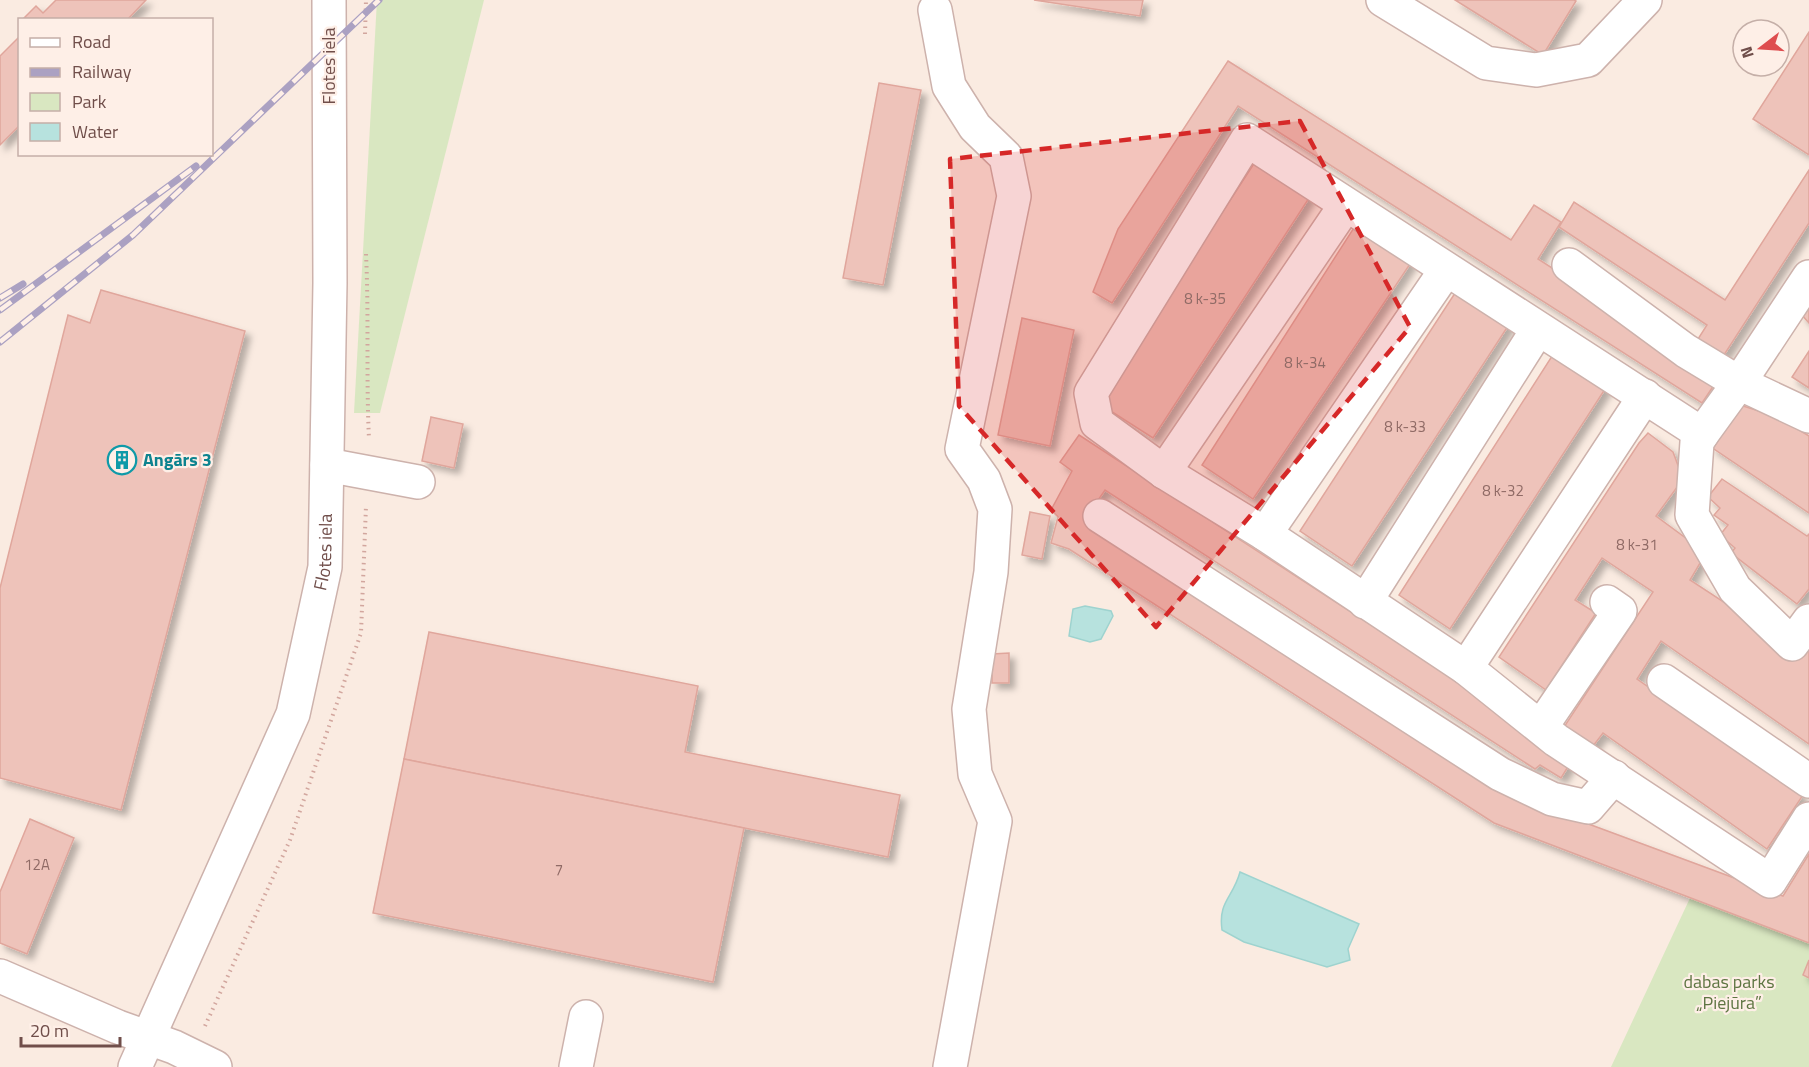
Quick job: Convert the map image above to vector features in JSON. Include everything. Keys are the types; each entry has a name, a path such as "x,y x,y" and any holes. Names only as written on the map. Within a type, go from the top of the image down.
{"street":[{"name":"Flotes iela","path":"135,1067 293,714 325,567 330,284 329,0"},
{"path":"1383,0 1486,63 1536,70 1588,60 1645,0"},
{"path":"935,10 949,86 975,127 1006,157 1014,196 962,449 984,480 995,509 991,572 969,709 975,774 994,821 950,1067"},
{"path":"1701,434 1345,206 1247,140 1091,393 1097,423 1164,472 1265,534 1466,668 1541,727 1770,881 1809,819"},
{"path":"1164,472 1345,206"},
{"path":"1569,265 1686,351 1739,383 1809,416"},
{"path":"1265,534 1446,270"},
{"path":"1809,277 1697,442 1692,515 1735,589 1792,644 1809,621"},
{"path":"1365,602 1538,329"},
{"path":"1466,668 1645,396"},
{"path":"327,465 418,482"},
{"path":"1100,516 1500,774 1552,799 1588,807 1614,777"},
{"path":"1541,727 1620,611 1607,602"},
{"path":"1664,681 1809,781"},
{"path":"0,976 174,1047 215,1067"},
{"path":"576,1067 586,1017"}],"highlighted area":[{"path":"1300,121 1410,327 1156,627 959,406 950,159"}],"green space":[{"path":"377,0 484,0 380,413 354,413"},
{"name":"dabas parks „Piejūra”","path":"1690,898 1809,943 1809,960 1803,975 1809,978 1809,1067 1611,1067"}],"water":[{"path":"1085,606 1111,611 1113,616 1101,639 1090,642 1069,636 1073,609"},
{"path":"1240,872 1359,924 1348,949 1350,960 1327,967 1244,942 1222,930 1222,912"}],"building":[{"path":"56,0 146,0 129,18 24,18 36,6 43,13"},
{"path":"1034,0 1143,0 1140,16"},
{"path":"1455,0 1574,0 1576,1 1543,55"},
{"path":"1809,32 1809,155 1753,119 1779,78 1791,78 1791,60"},
{"path":"18,38 18,127 0,145 0,56"},
{"path":"1228,61 1511,240 1534,205 1561,222 1538,259 1720,376 1702,403 1238,106 1112,303 1093,292 1118,229"},
{"path":"879,83 921,90 883,285 843,278"},
{"path":"1255,162 1311,195 1153,438 1098,403"},
{"path":"1809,170 1809,223 1724,355 1698,339 1707,325 1559,227 1574,202 1725,300"},
{"path":"1357,223 1412,261 1253,499 1202,465"},
{"path":"1809,289 1809,323 1801,314"},
{"name":"Angārs 3","path":"101,290 245,331 121,810 0,778 0,588 68,315 90,323"},
{"path":"1457,290 1510,323 1352,566 1300,531"},
{"path":"1022,318 1074,330 1050,446 998,435"},
{"path":"1809,351 1809,388 1792,377"},
{"path":"1554,353 1607,386 1450,629 1399,595"},
{"path":"1740,405 1778,417 1809,436 1809,513 1711,447 1723,427 1730,423"},
{"path":"431,417 463,424 454,468 422,461"},
{"path":"1648,433 1673,452 1683,479 1656,516 1706,553 1690,580 1800,652 1809,639 1809,744 1661,641 1637,679 1803,795 1767,849 1603,733 1590,750 1562,730 1653,592 1602,558 1575,600 1596,613 1546,690 1499,657 1639,443"},
{"path":"1079,435 1574,757 1561,778 1540,765 1535,769 1105,490 1085,519 1513,796 1783,896 1809,854 1809,943 1494,823 1069,549 1051,543 1058,517 1051,510 1072,471 1060,462"},
{"path":"1722,479 1807,536 1809,534 1809,589 1797,604 1731,553 1735,548 1720,535 1728,525 1714,515 1720,508 1708,497"},
{"path":"1030,512 1050,516 1042,559 1022,555"},
{"path":"429,632 698,686 685,752 900,795 888,857 404,759"},
{"path":"1009,653 1009,683 992,683 992,654"},
{"path":"404,759 744,828 713,982 373,913"},
{"path":"30,819 74,838 27,954 0,943 0,892"},
{"path":"1809,960 1809,978 1803,975"}],"railway":[{"path":"0,342 133,235 379,0"},
{"path":"0,310 196,166"},
{"path":"0,298 23,284"}],"place":[{"name":"Angārs 3","path":"122,460"}]}
